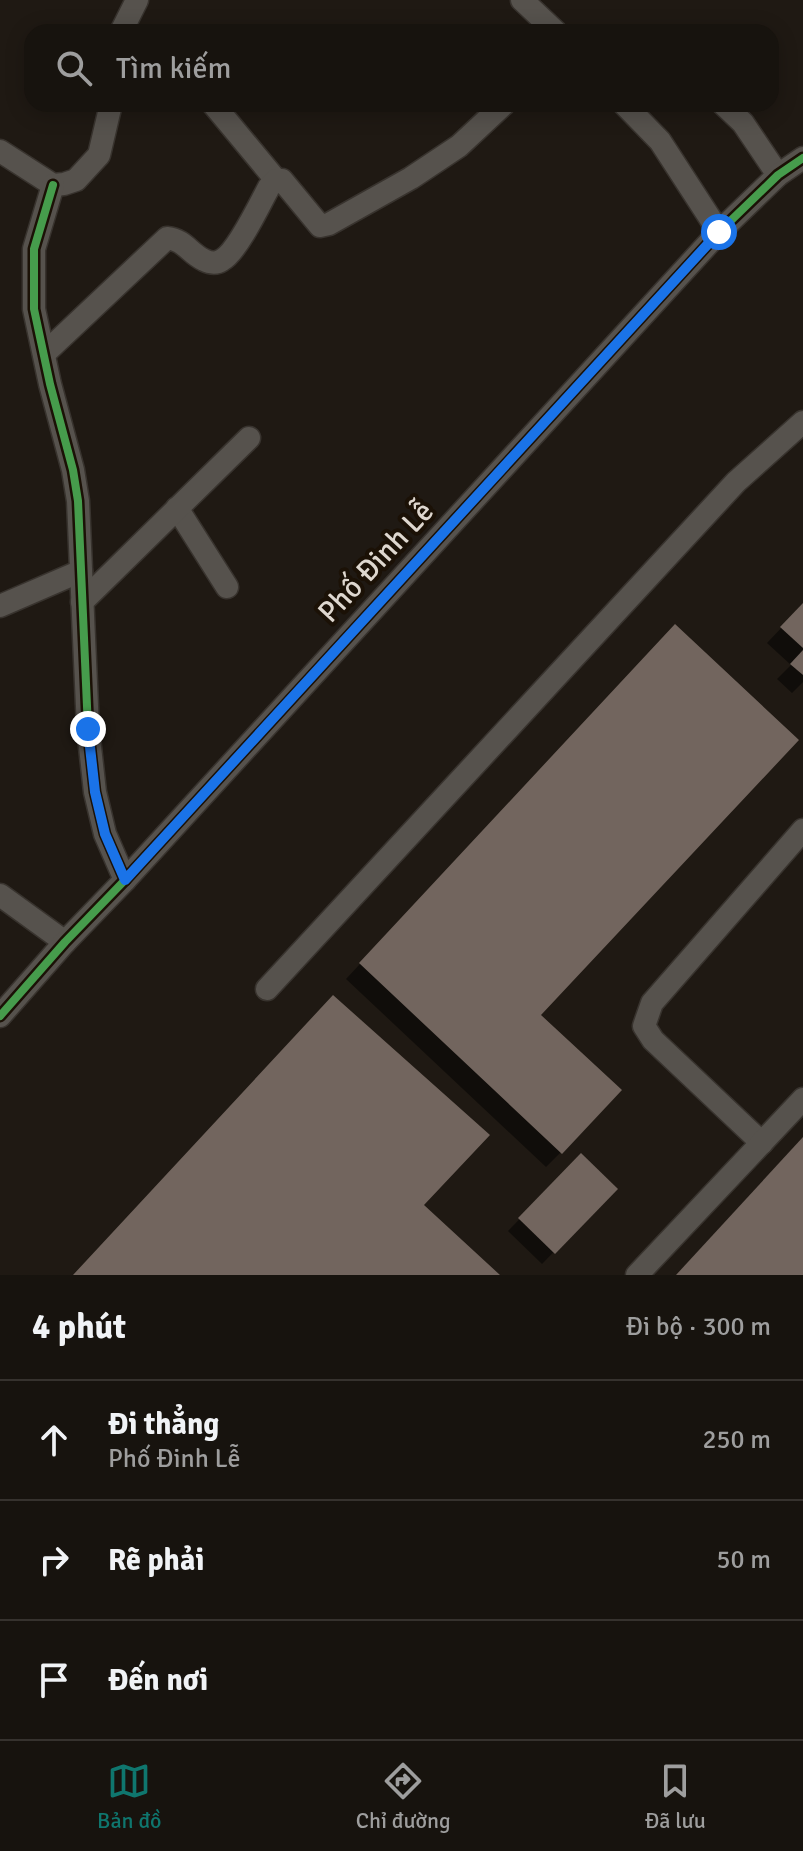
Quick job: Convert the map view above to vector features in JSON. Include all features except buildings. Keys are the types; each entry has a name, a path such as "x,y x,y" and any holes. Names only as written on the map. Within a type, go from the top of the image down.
{"street":[{"path":"125,24 137,0"},
{"path":"522,0 548,24"},
{"path":"0,151 53,185 76,180 99,155 109,112"},
{"path":"220,112 276,180"},
{"path":"45,353 167,238 177,239 202,259 214,263 223,260 235,247 276,180 282,180 320,226 329,224 411,178 459,146 495,112"},
{"path":"632,112 660,141 719,232"},
{"path":"731,112 743,123 778,175"},
{"name":"Phố Đinh Lễ","path":"0,1016 719,232 778,175 803,158"},
{"path":"53,185 34,249 34,309 78,501 88,729 95,792 105,834 125,880"},
{"path":"267,989 736,482 803,422"},
{"path":"82,602 249,438"},
{"path":"177,508 227,587"},
{"path":"0,606 81,571"},
{"path":"762,1143 653,1040 644,1026 652,1003 803,830"},
{"path":"0,895 65,942"},
{"path":"637,1275 803,1099"}],"cycle path":[{"path":"0,1016 719,232 778,175 803,158"},
{"path":"53,185 34,249 34,309 78,501 88,729 95,792 105,834 125,880"}],"route":[{"path":"88,729 95,792 105,834 125,880 719,232"}]}
